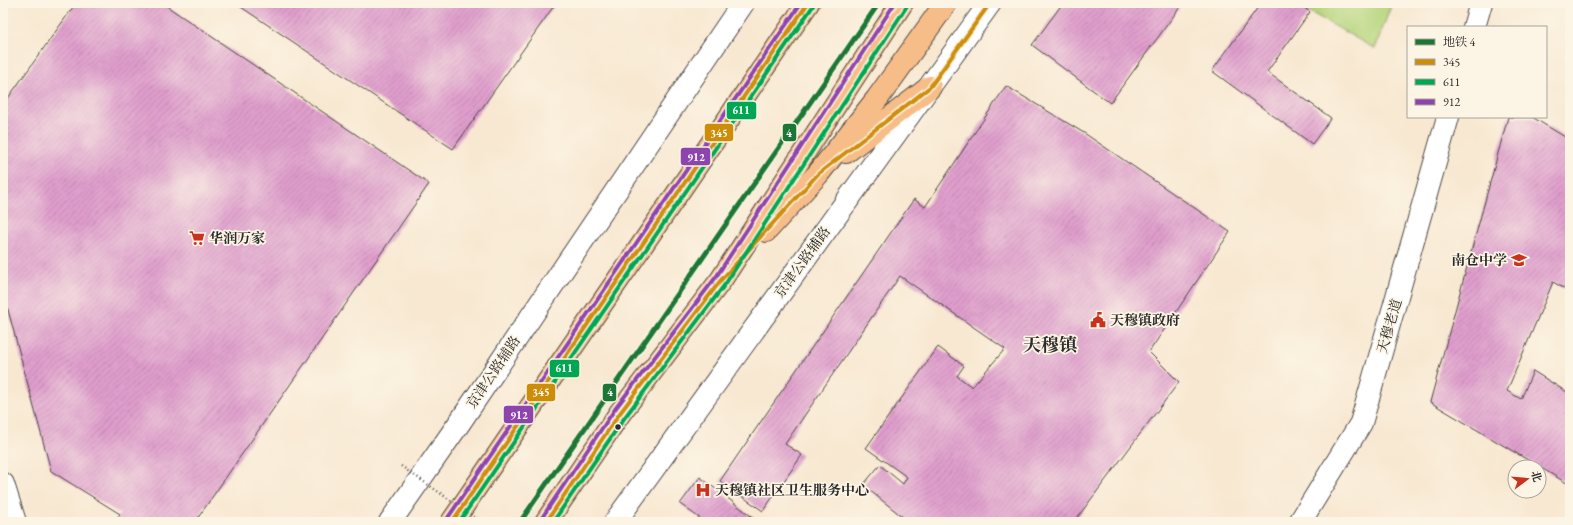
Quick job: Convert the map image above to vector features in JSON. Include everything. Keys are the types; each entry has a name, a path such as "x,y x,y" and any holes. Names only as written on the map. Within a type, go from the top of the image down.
{"highway":[{"path":"452,522 808,3"},
{"path":"546,522 620,413 721,280 902,3"},
{"path":"721,280 818,174 878,99 946,3"},
{"path":"818,174 930,87"}],"street":[{"name":"京津公路辅路","path":"390,522 460,422 743,3"},
{"name":"京津公路辅路","path":"615,522 990,3"},
{"path":"1474,26 1481,3"},
{"name":"天穆老道","path":"1300,522 1361,423 1448,118"},
{"path":"3,484 15,522"}],"path":[{"path":"401,466 482,522"},
{"path":"586,522 591,516"}],"green space":[{"path":"1298,3 1392,3 1375,49 1310,12"}],"building":[{"name":"华润万家","path":"76,3 162,3 429,184 195,522 114,522 120,514 51,471 3,291 3,105"},
{"path":"235,3 556,3 453,149"},
{"path":"1063,3 1183,3 1110,103 1032,45"},
{"path":"1261,3 1298,3 1310,12 1267,72 1331,118 1312,144 1212,71"},
{"name":"天穆镇政府","path":"1006,86 1084,133 1230,232 1149,352 1179,382 1074,522 909,522 863,485 880,465 903,484 907,477 866,448 938,347 964,366 957,376 972,387 1005,349 900,276 785,444 802,455 763,511 720,481 914,199 925,207"},
{"name":"南仓中学","path":"1508,118 1534,118 1570,140 1570,292 1553,282 1507,391 1521,399 1533,371 1570,394 1570,485 1547,471 1547,459 1526,459 1430,402"},
{"name":"天穆镇社区卫生服务中心","path":"700,477 759,522 705,522 680,504"}],"metro line":[{"name":"4","path":"520,522 879,3"}],"transit line":[{"name":"912","path":"447,519 801,3"},
{"name":"345","path":"452,522 808,3"},
{"name":"912","path":"541,519 615,409 716,277 895,3"},
{"name":"345","path":"546,522 620,413 721,280 818,174 930,87 990,3"},
{"name":"611","path":"459,522 813,6"},
{"name":"611","path":"553,522 625,417 726,283 907,6"}],"place":[{"name":"华润万家","path":"197,238"},
{"name":"南仓中学","path":"1519,260"},
{"name":"天穆镇政府","path":"1098,320"},
{"name":"天穆镇社区卫生服务中心","path":"703,490"}],"district":[{"name":"天穆镇","path":"1050,344"}]}
